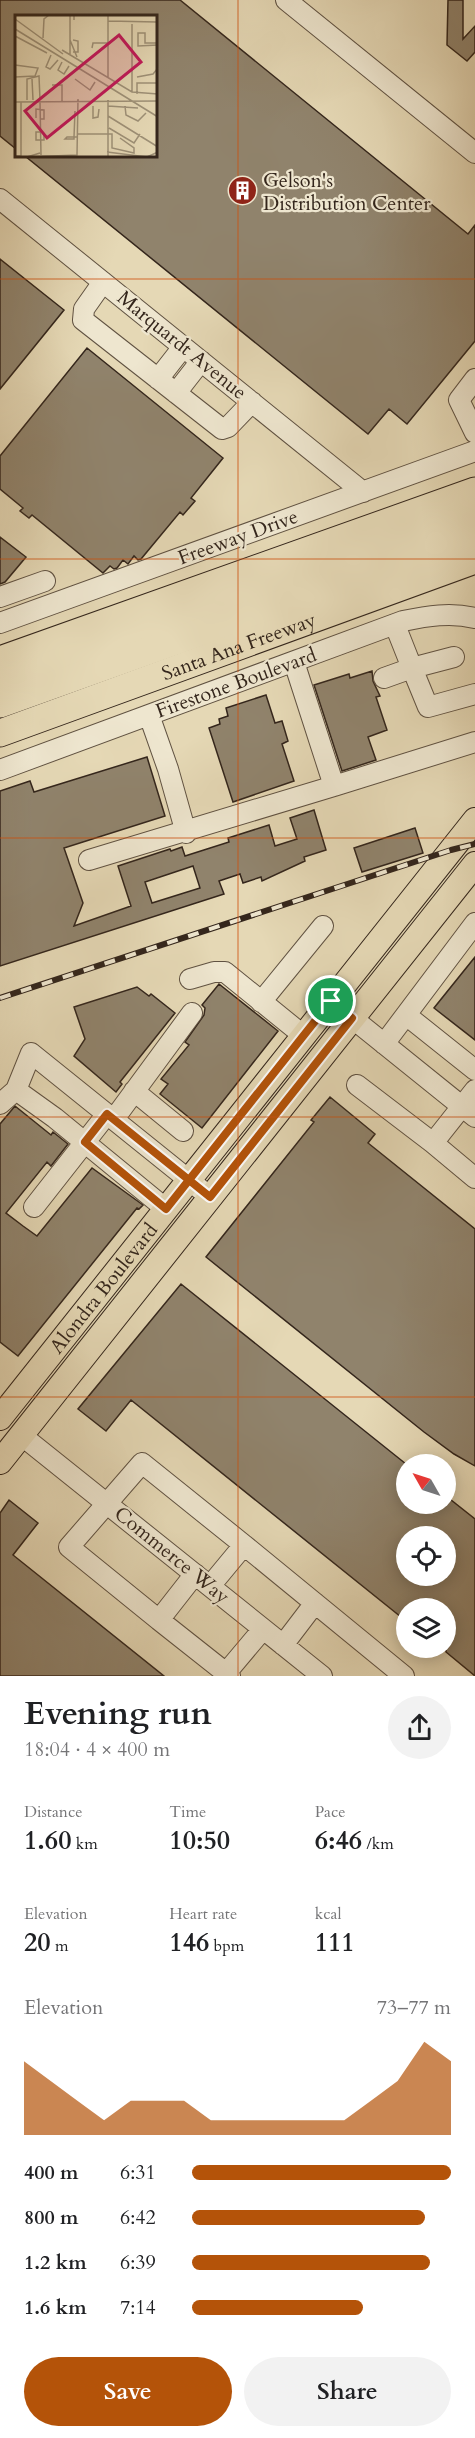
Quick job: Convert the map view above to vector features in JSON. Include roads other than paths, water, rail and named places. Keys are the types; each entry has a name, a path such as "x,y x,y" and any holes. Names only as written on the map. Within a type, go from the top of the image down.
{"highway":[{"path":"0,660 475,491"},
{"path":"0,683 475,513"},
{"path":"0,704 475,534"},
{"name":"Santa Ana Freeway","path":"0,733 475,560"}],"main road":[{"name":"Alondra Boulevard","path":"2,1411 166,1209 475,820"},
{"name":"Alondra Boulevard","path":"0,1462 352,1018 472,875"}],"street":[{"path":"286,0 475,153"},
{"name":"Marquardt Avenue","path":"0,199 363,492"},
{"path":"103,282 84,309 83,320 222,429 228,427 252,402"},
{"path":"158,379 183,347"},
{"path":"176,393 201,361"},
{"path":"475,379 459,399 475,433"},
{"name":"Freeway Drive","path":"0,623 475,451"},
{"path":"0,597 45,581"},
{"name":"Firestone Boulevard","path":"0,770 394,625 425,616 448,615 475,618"},
{"path":"394,625 428,707 475,694"},
{"path":"384,678 454,657"},
{"path":"294,662 333,786"},
{"path":"149,715 168,769 186,833"},
{"path":"89,860 186,833 475,742"},
{"path":"384,1044 475,923"},
{"path":"261,1002 323,926"},
{"path":"190,979 214,972 225,972 303,1036"},
{"path":"331,1001 468,1112"},
{"path":"34,1207 85,1142 134,1091 192,1013"},
{"path":"406,1015 475,1070"},
{"path":"0,1104 16,1090 31,1053 210,1197"},
{"path":"357,1085 475,1178"},
{"path":"16,1090 85,1142 166,1209"},
{"path":"433,1143 468,1112 475,1090"},
{"path":"134,1091 183,1131"},
{"name":"Commerce Way","path":"21,1435 322,1676"},
{"path":"263,1629 228,1675 69,1547 142,1463 405,1676"},
{"path":"159,1620 244,1545"},
{"path":"283,1645 315,1603"}],"railway":[{"path":"0,998 475,844"}],"place":[{"name":"Gelson's Distribution Center","path":"242,191"}]}
